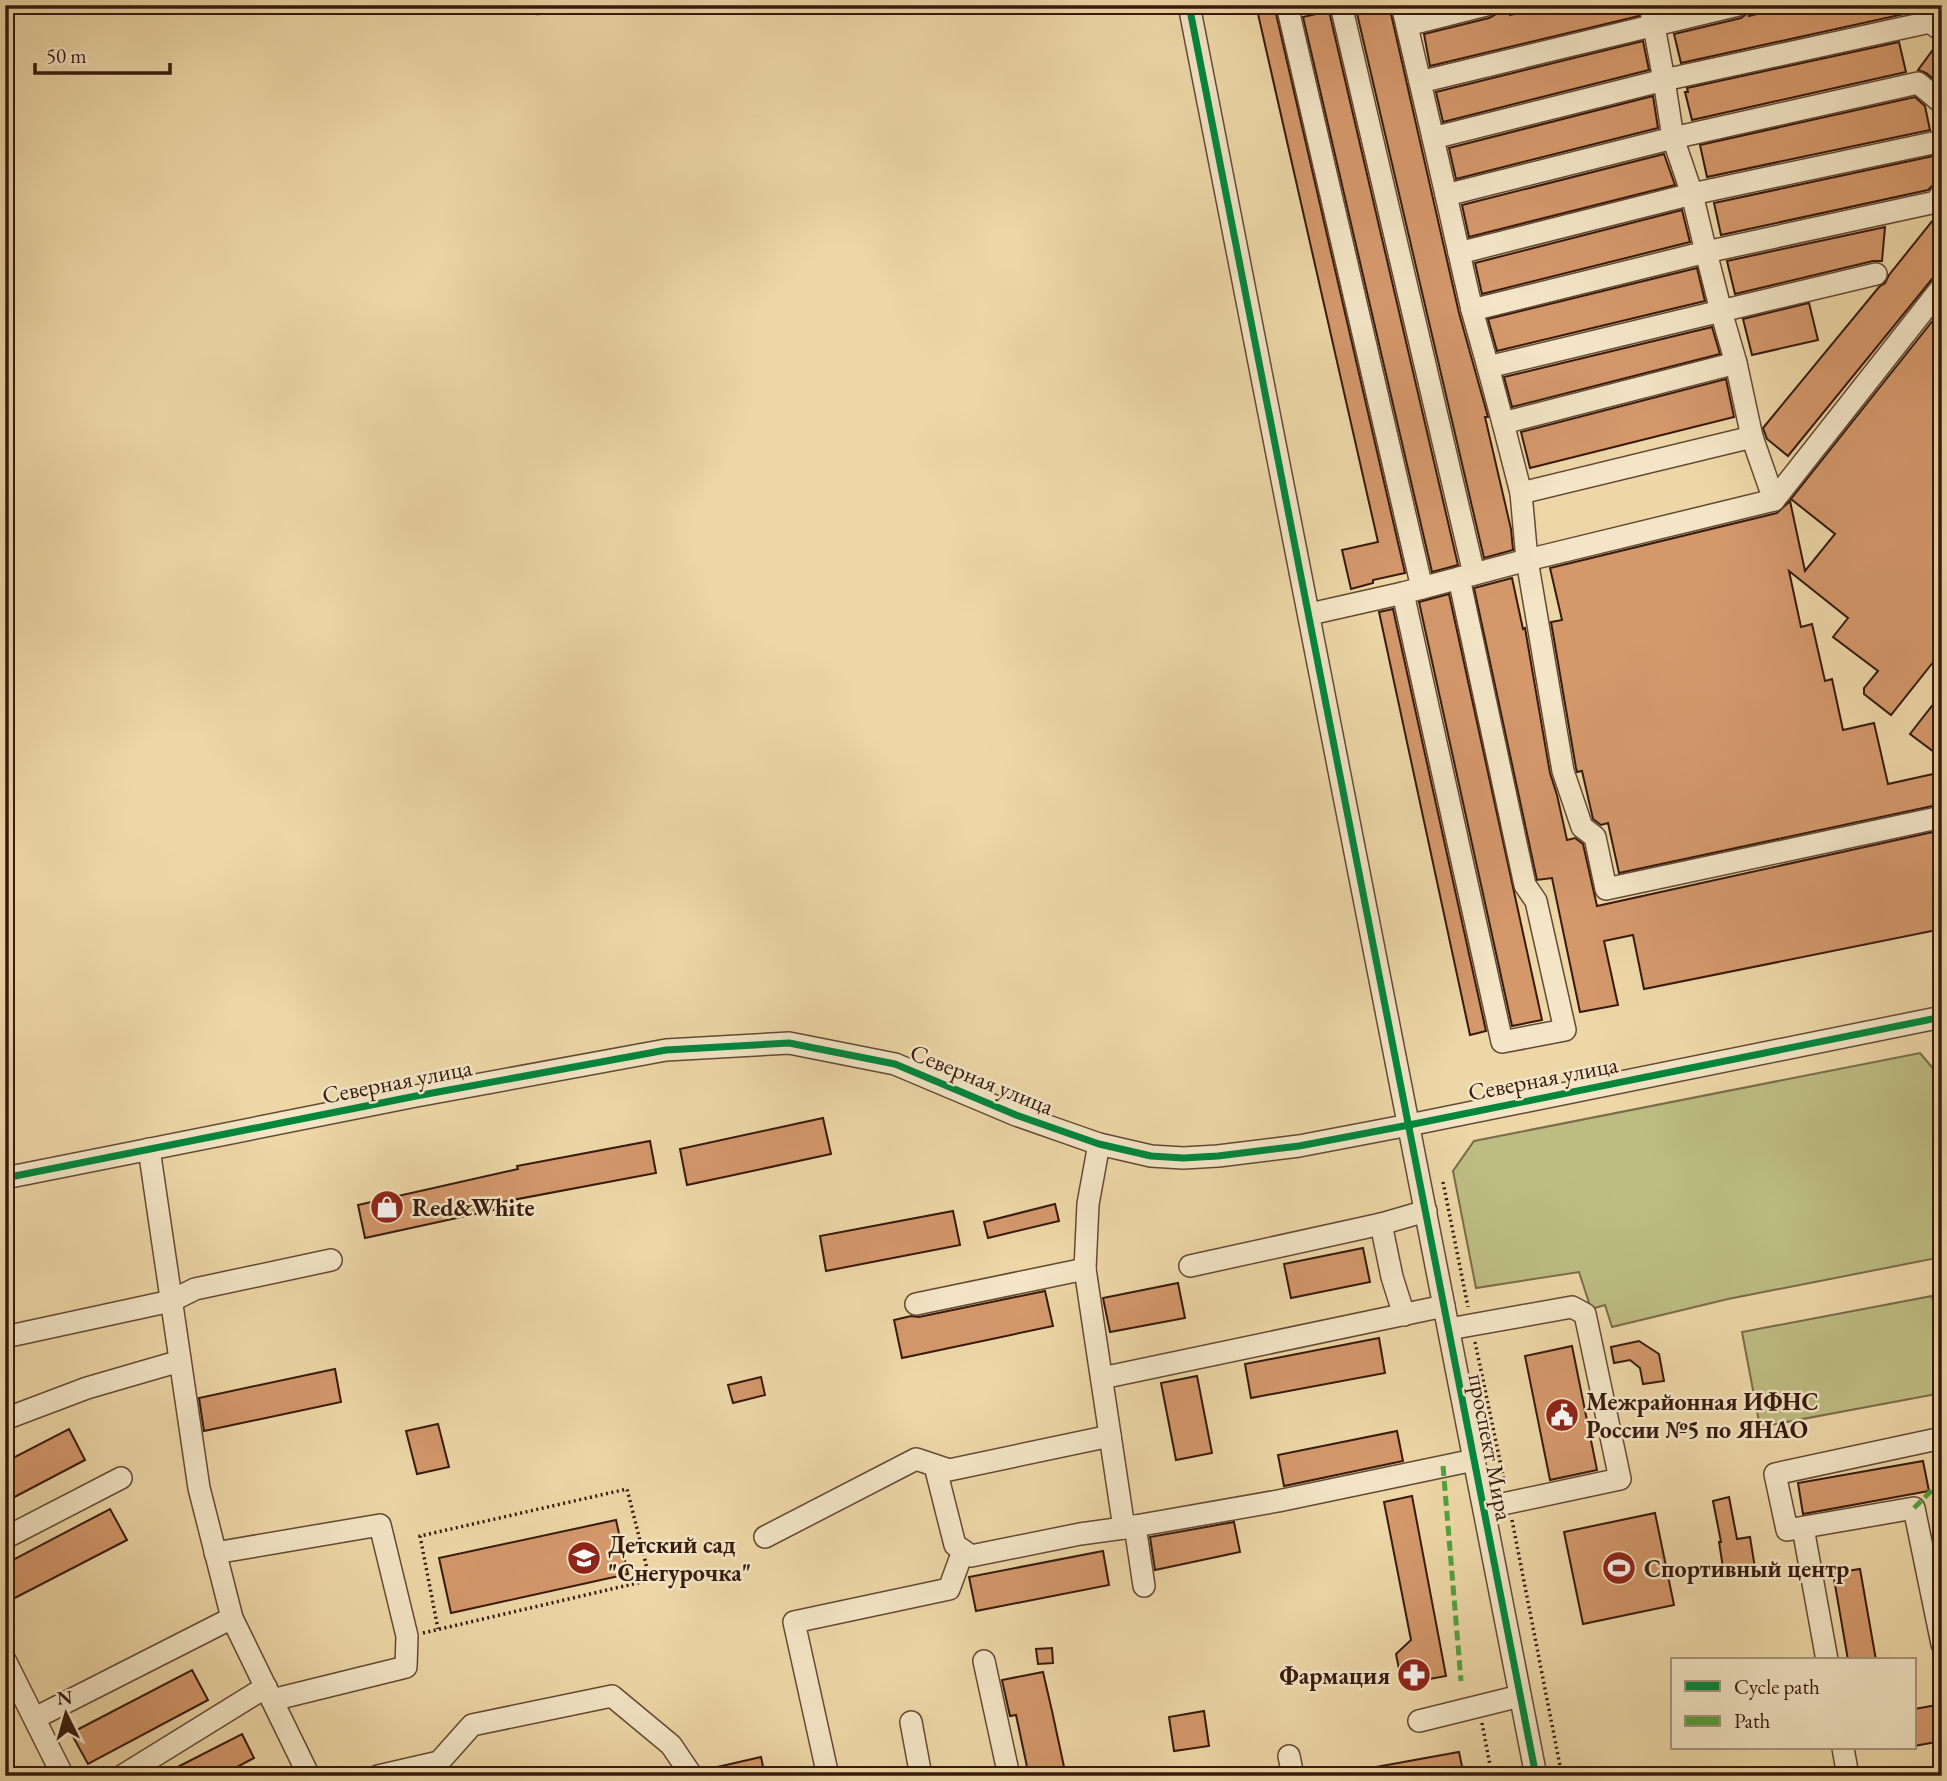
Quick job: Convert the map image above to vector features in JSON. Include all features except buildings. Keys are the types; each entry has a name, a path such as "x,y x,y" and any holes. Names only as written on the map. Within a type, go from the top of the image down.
{"street":[{"name":"проспект Мира","path":"1189,5 1536,1776"},
{"path":"1287,5 1412,591 1502,1042 1565,1030 1536,901 1525,885 1466,576 1341,5"},
{"path":"1486,5 1405,15 1472,310 1521,493 1527,560 1563,771 1582,827 1595,837 1606,889 1942,817"},
{"path":"1420,82 1652,15 1738,5"},
{"path":"1652,15 1673,138 1692,194 1752,437 1774,500"},
{"path":"1433,138 1664,80 1932,19"},
{"path":"1446,195 1673,138 1918,83 1942,103"},
{"path":"1459,253 1692,194 1942,141"},
{"path":"1472,310 1706,252 1936,202 1942,193"},
{"path":"1488,367 1876,274"},
{"path":"1310,614 1774,500 1942,287"},
{"path":"1503,423 1735,363"},
{"path":"1521,493 1752,437"},
{"name":"Северная улица","path":"5,1178 416,1096 666,1050 789,1043 895,1064 1016,1115 1099,1144 1151,1156 1218,1157 1299,1146 1409,1125 1942,1017"},
{"path":"1099,1144 1088,1204 1085,1269 1089,1311 1110,1436 1144,1586"},
{"path":"149,1149 199,1489 215,1553 232,1618 309,1776"},
{"path":"1190,1266 1381,1224 1426,1211"},
{"path":"1381,1224 1392,1277 1404,1315"},
{"path":"5,1337 171,1301 195,1289 331,1260"},
{"path":"916,1304 1085,1269"},
{"path":"1102,1378 1444,1306"},
{"path":"1449,1329 1572,1307 1585,1314 1620,1479 1483,1508"},
{"path":"5,1419 87,1388 180,1362"},
{"path":"765,1537 916,1459 949,1470 1110,1436"},
{"path":"1942,1438 1775,1474 1787,1530 1914,1508 1942,1644"},
{"path":"935,1466 955,1545 971,1556 1080,1534 1278,1501 1474,1460"},
{"path":"5,1538 121,1478"},
{"path":"122,1776 269,1694 406,1667 407,1636 380,1525 215,1553"},
{"path":"1803,1528 1827,1658"},
{"path":"828,1776 794,1622 949,1588 963,1551"},
{"path":"35,1718 232,1618"},
{"path":"5,1660 63,1776"},
{"path":"984,1661 1009,1776"},
{"path":"378,1776 439,1762 472,1725 612,1696 671,1745 692,1776"},
{"path":"1419,1721 1520,1696"},
{"path":"911,1722 921,1776"},
{"path":"1843,1750 1848,1776"}],"path":[{"path":"1443,1182 1562,1776"},
{"path":"407,1636 438,1629 650,1580 627,1489 420,1536 438,1629"},
{"path":"1479,1707 1492,1776"},
{"path":"1923,1776 1942,1772"}],"green space":[{"path":"1920,1053 1942,1079 1942,1257 1728,1299 1612,1327 1605,1305 1591,1309 1579,1272 1476,1288 1453,1171 1474,1141"},
{"path":"1932,1296 1942,1347 1942,1393 1760,1427 1742,1332"}],"waterway":[{"path":"513,5 537,13 573,5"}],"marked path":[{"path":"1443,1466 1461,1681"},
{"path":"1914,1508 1942,1480"}],"cycle path":[{"path":"1189,5 1536,1776"},
{"path":"5,1178 416,1096 666,1050 789,1043 895,1064 1016,1115 1099,1144 1151,1156 1218,1156 1299,1146 1409,1125 1942,1017"}],"place":[{"name":"Red&White","path":"387,1207"},
{"name":"Межрайонная ИФНС России №5 по ЯНАО","path":"1562,1415"},
{"name":"Детский сад \"Снегурочка\"","path":"584,1558"},
{"name":"Спортивный центр","path":"1619,1568"},
{"name":"Фармация","path":"1414,1675"}]}
